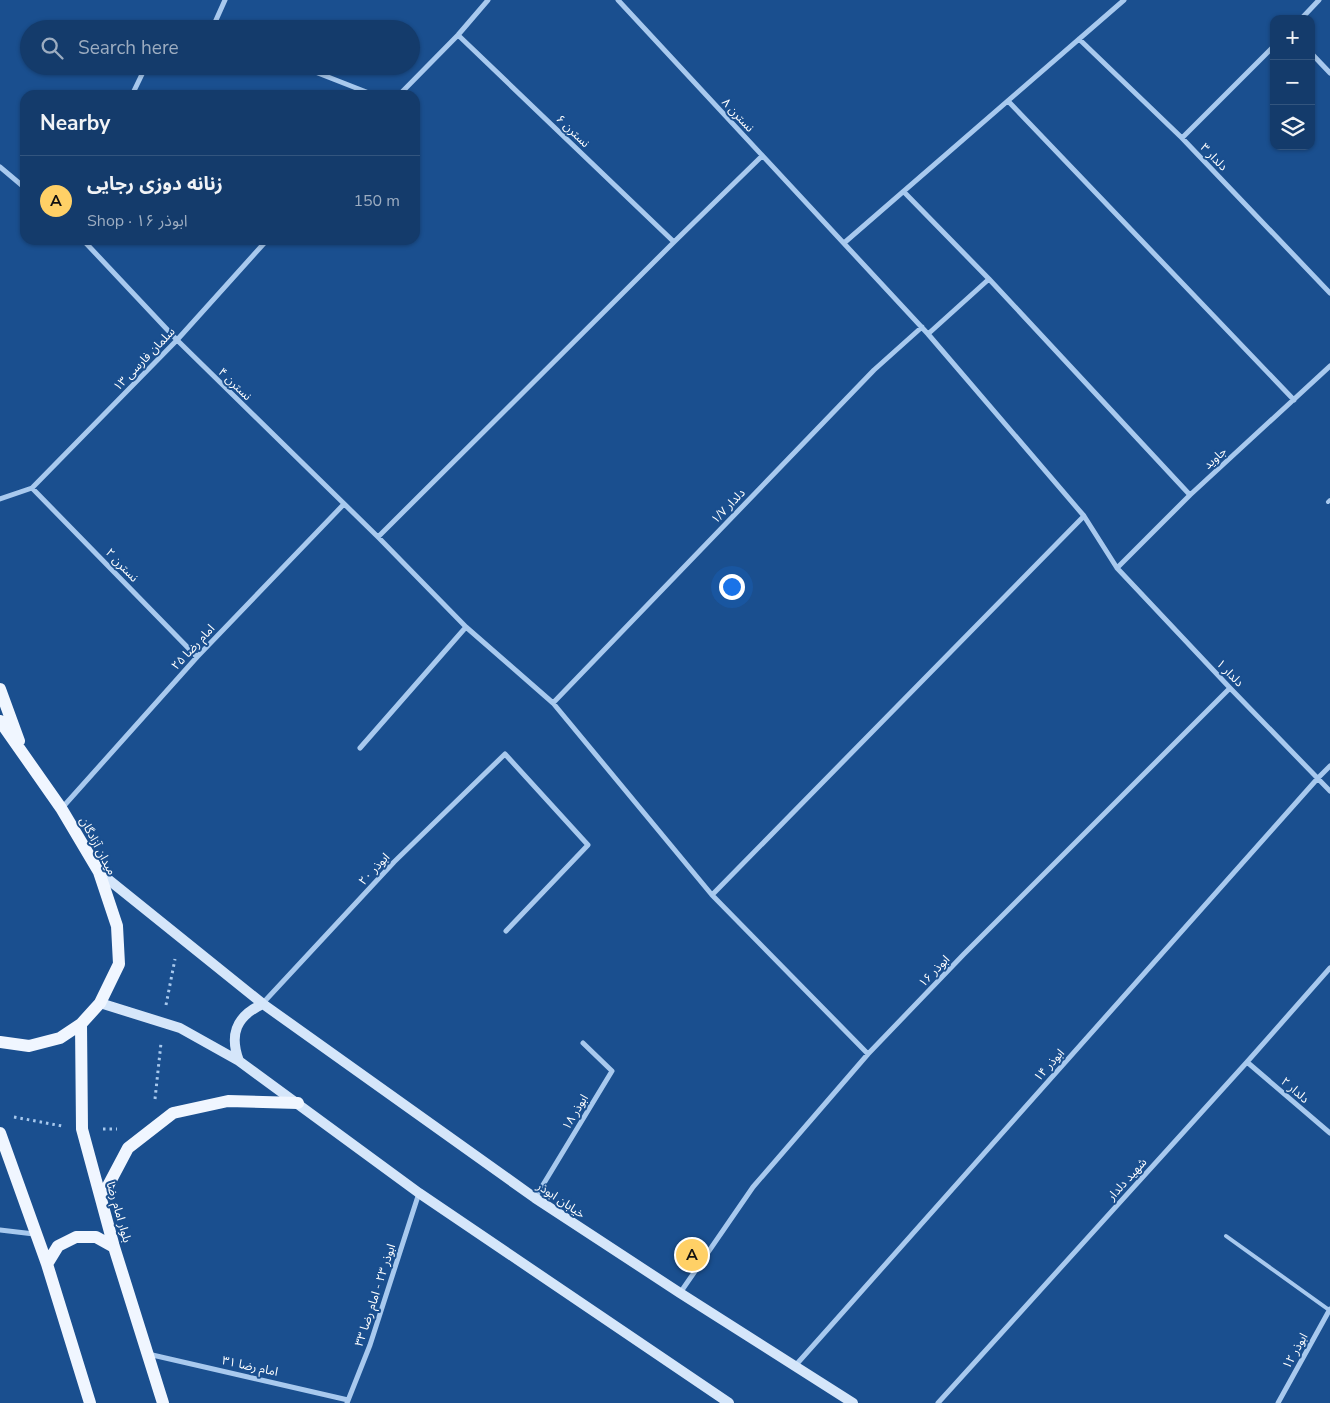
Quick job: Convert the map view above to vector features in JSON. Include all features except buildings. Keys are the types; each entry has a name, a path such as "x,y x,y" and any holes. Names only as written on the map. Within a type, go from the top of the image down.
{"main road":[{"path":"0,689 24,755"},
{"name":"میدان آزادگان","path":"0,722 62,808 99,872 117,926 119,964 100,1003 80,1024 60,1038 29,1046 0,1042"},
{"name":"خیابان ابوذر","path":"99,872 263,1004 535,1198 853,1403"},
{"path":"100,1003 180,1028 239,1061 419,1193 729,1403"},
{"path":"239,1061 234,1048 237,1027 240,1020 250,1010 263,1004"},
{"name":"بلوار امام رضا","path":"80,1024 82,1129 114,1247 163,1403"},
{"path":"101,1199 128,1148 173,1113 228,1101 298,1103"},
{"path":"0,1133 48,1264 90,1403"},
{"path":"48,1264 58,1246 76,1237 96,1237 114,1247"}],"street":[{"path":"216,20 225,0"},
{"path":"420,74 458,35 488,0"},
{"name":"نسترن ۸","path":"618,0 928,334"},
{"path":"844,244 1124,0"},
{"path":"1305,15 1320,0"},
{"name":"نسترن ۶","path":"458,35 674,242"},
{"name":"دلدار ۳","path":"1079,39 1182,138 1330,293"},
{"path":"1182,138 1270,50"},
{"path":"1315,57 1330,73"},
{"path":"134,90 142,75"},
{"path":"323,75 361,90"},
{"path":"404,90 419,75"},
{"path":"1008,101 1294,400"},
{"path":"378,537 762,156"},
{"path":"0,167 20,184"},
{"path":"904,192 989,279 1190,495"},
{"name":"نسترن ۴","path":"88,245 177,340 378,537 466,627 553,703 712,894 868,1054"},
{"name":"۱۳ سلمان فارسی","path":"32,488 177,340 262,245"},
{"path":"928,334 989,279"},
{"name":"دلدار ۱/۷","path":"553,703 867,377 922,328"},
{"name":"دلدار ۱","path":"928,334 1084,516 1117,568 1330,791"},
{"name":"جاوید","path":"1117,568 1190,495 1330,366"},
{"path":"0,499 32,488"},
{"name":"نسترن ۲","path":"32,488 197,657"},
{"name":"امام رضا ۲۵","path":"62,808 197,657 344,504"},
{"path":"712,894 1084,516"},
{"path":"360,748 466,627"},
{"name":"ابوذر ۱۶","path":"680,1293 753,1187 868,1054 964,954 1230,688"},
{"name":"ابوذر ۲۰","path":"263,1004 394,862 505,754 588,845 506,931"},
{"name":"ابوذر ۱۴","path":"795,1366 1330,766"},
{"name":"شهید دلدار","path":"938,1403 1330,968"},
{"name":"ابوذر ۱۸","path":"535,1198 612,1071 583,1043"},
{"name":"دلدار ۲","path":"1247,1062 1330,1133"},
{"name":"ابوذر ۲۳ - امام رضا ۳۳","path":"348,1401 370,1345 419,1193"},
{"path":"0,1230 37,1235"},
{"name":"ابوذر ۱۲","path":"1278,1403 1330,1310"},
{"name":"امام رضا ۳۱","path":"148,1354 348,1401"}],"lane":[{"path":"1226,1236 1330,1310"}],"place":[{"name":"زنانه دوزی رجایی","path":"692,1255"}]}
